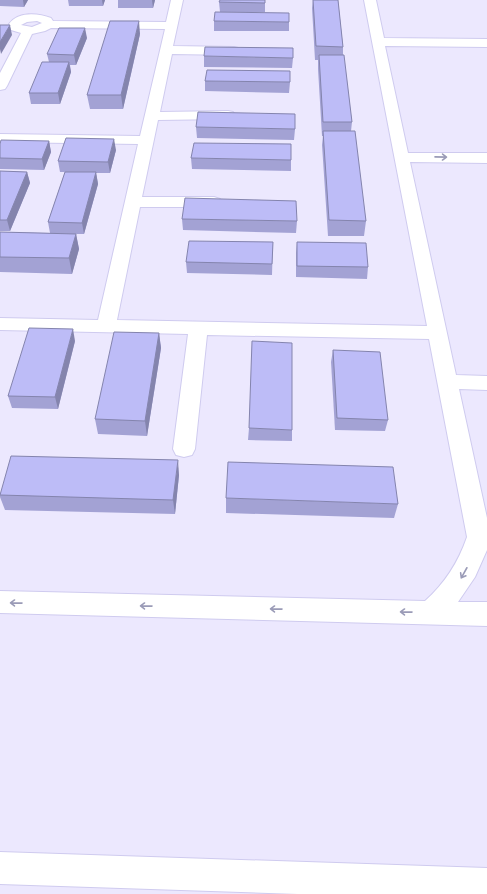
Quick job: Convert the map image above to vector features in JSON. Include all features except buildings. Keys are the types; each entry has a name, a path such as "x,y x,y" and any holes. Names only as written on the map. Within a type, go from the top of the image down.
{"street":[{"path":"106,326 177,0"},
{"path":"370,0 447,382 483,542 462,578 448,596 430,612"},
{"path":"33,17 39,6"},
{"path":"0,23 15,24 24,18 33,17 45,19 48,24"},
{"path":"15,24 15,27 28,31 38,30 48,24 171,26"},
{"path":"0,86 28,31"},
{"path":"379,42 487,43"},
{"path":"166,50 246,51"},
{"path":"151,116 242,115"},
{"path":"0,138 146,140"},
{"path":"402,157 487,158"},
{"path":"133,202 232,202"},
{"path":"0,324 438,333"},
{"path":"184,449 198,328"},
{"path":"447,382 487,383"},
{"path":"0,602 487,614"},
{"path":"0,868 314,886 487,884"}]}
